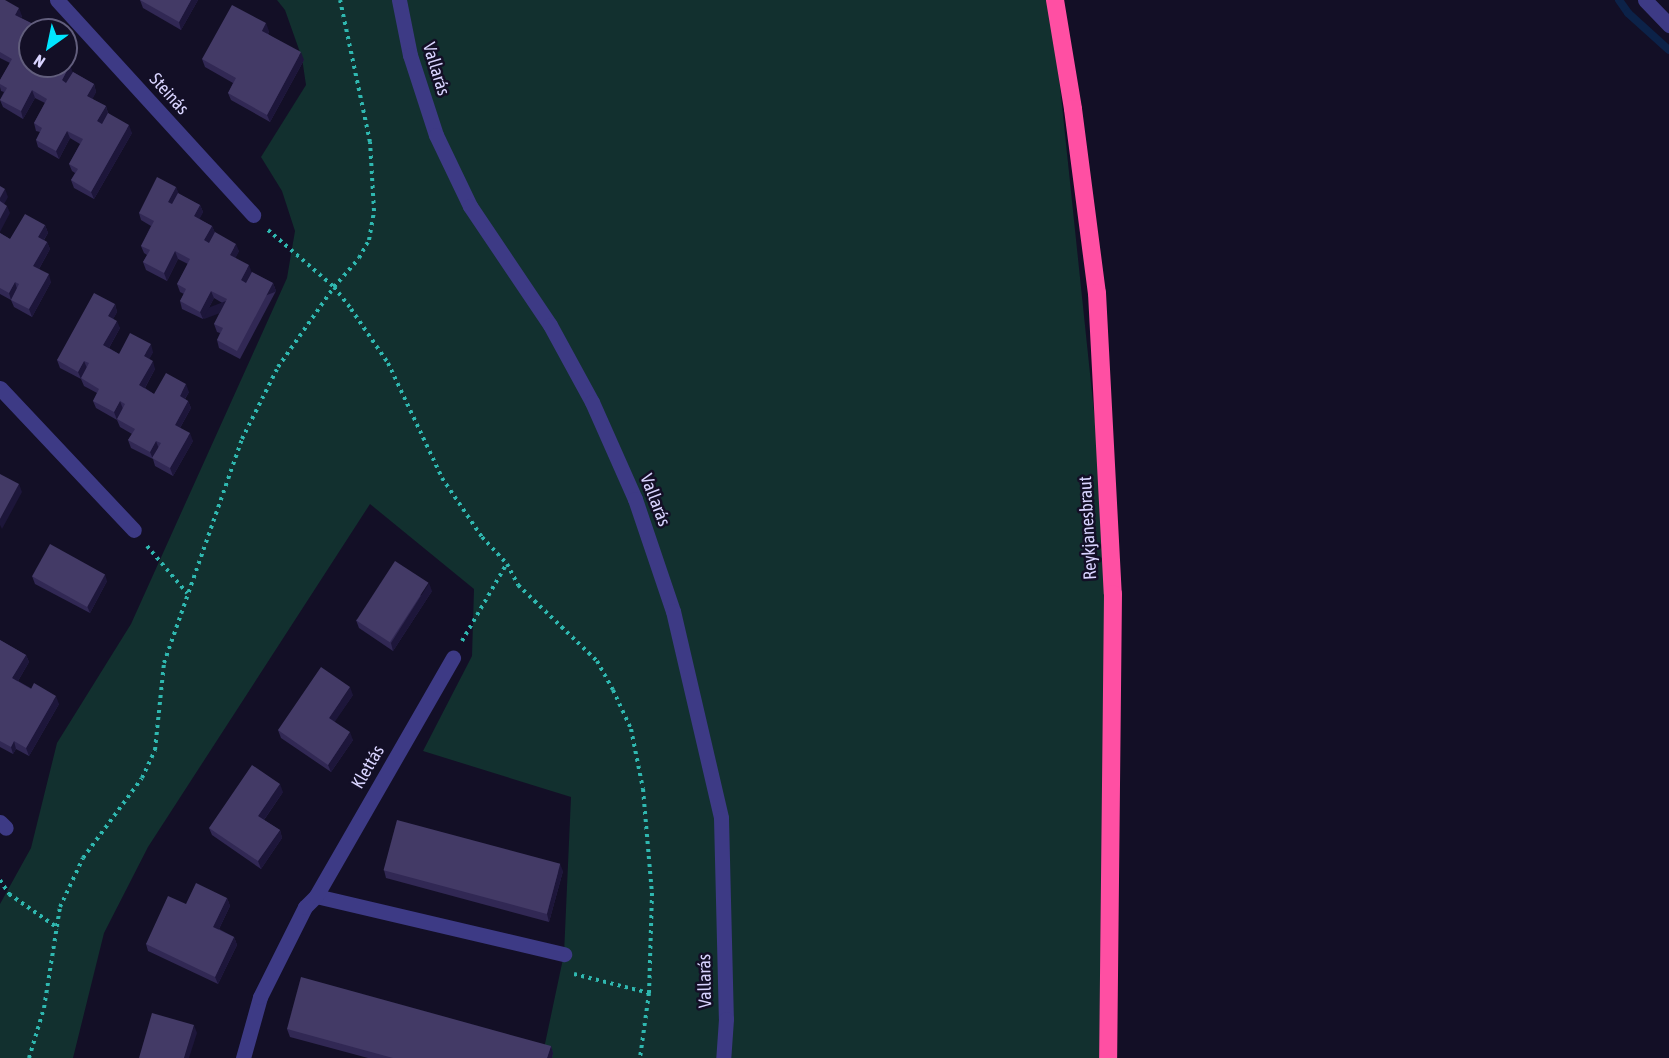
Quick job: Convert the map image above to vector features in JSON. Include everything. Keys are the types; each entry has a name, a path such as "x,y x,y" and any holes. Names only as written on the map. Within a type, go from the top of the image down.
{"highway":[{"name":"Reykjanesbraut","path":"1055,0 1073,109 1097,293 1113,594 1108,1058"}],"street":[{"name":"Steinás","path":"57,0 253,215"},
{"name":"Vallarás","path":"399,0 410,55 436,135 470,206 550,325 592,402 635,499 673,611 722,818 726,1019 723,1058"},
{"path":"1645,0 1669,25"},
{"path":"0,388 134,530"},
{"name":"Klettás","path":"243,1058 260,997 305,908 316,896 453,658"},
{"path":"316,896 564,954"}],"path":[{"path":"29,1058 44,1008 60,907 83,858 142,778 155,750 164,663 242,439 259,402 297,338 334,287 359,258 369,240 374,211 370,142 340,0"},
{"path":"253,215 292,253 334,287 388,363 442,478 482,537 507,564 518,585 597,661 631,729 643,789 652,892 649,993 640,1058"},
{"path":"134,530 187,593"},
{"path":"453,658 507,564"},
{"path":"0,880 9,894 57,928"}],"green space":[{"path":"277,0 1051,0 1113,594 1111,1058 542,1058 564,954 571,797 423,751 472,656 474,589 370,504 148,847 104,933 73,1058 0,1058 0,904 31,848 57,743 131,624 287,278 295,231 282,191 261,157 306,85 302,58 285,10"}],"building":[{"path":"0,0 5,0 19,8 15,15 21,18 18,18 18,78 63,78 62,80 66,83 69,78 78,78 78,75 94,84 87,96 106,106 97,121 102,124 108,113 129,125 91,192 71,180 78,169 69,164 83,139 67,131 56,151 36,140 42,128 34,123 47,99 32,90 21,111 0,100 7,88 0,84 0,80 12,59 0,52"},
{"path":"140,0 191,0 179,22"},
{"path":"232,5 266,23 262,31 301,52 267,115 228,93 236,78 202,59"},
{"path":"157,177 176,187 168,202 172,204 178,193 200,205 194,216 212,226 204,240 209,243 215,232 236,244 230,255 249,265 241,280 246,283 252,272 273,283 237,351 217,340 223,328 214,324 227,299 211,291 200,312 180,301 186,289 177,284 190,259 175,251 164,273 143,262 150,250 141,246 154,221 139,213"},
{"path":"0,186 5,189 0,198"},
{"path":"0,201 7,206 0,219"},
{"path":"25,214 45,225 38,237 47,242 33,266 49,274 29,309 11,300 19,284 15,282 9,293 0,288 0,233 10,239"},
{"path":"94,293 115,304 108,316 117,321 103,345 119,354 130,333 151,344 144,356 153,361 139,385 154,394 166,373 186,384 180,396 188,401 175,425 190,433 170,468 152,458 161,443 156,441 150,452 128,440 135,429 117,419 125,404 120,401 114,412 93,401 99,389 81,378 89,363 84,361 78,372 57,360"},
{"path":"0,474 19,484 0,519"},
{"path":"50,544 105,575 87,607 32,576"},
{"path":"395,561 429,583 390,642 356,621"},
{"path":"0,640 26,655 12,678 31,689 34,683 56,696 26,748 14,741 11,747 0,741"},
{"path":"321,667 350,687 329,718 350,732 328,765 278,730"},
{"path":"252,765 280,784 258,816 280,830 258,861 209,828"},
{"path":"397,820 560,864 547,914 384,870"},
{"path":"196,883 227,898 213,927 234,937 215,977 146,944 168,896 186,904"},
{"path":"301,977 551,1046 547,1058 393,1058 287,1029"},
{"path":"152,1013 194,1025 184,1058 139,1058"}],"waterway":[{"path":"1619,0 1628,13 1669,50"}]}
